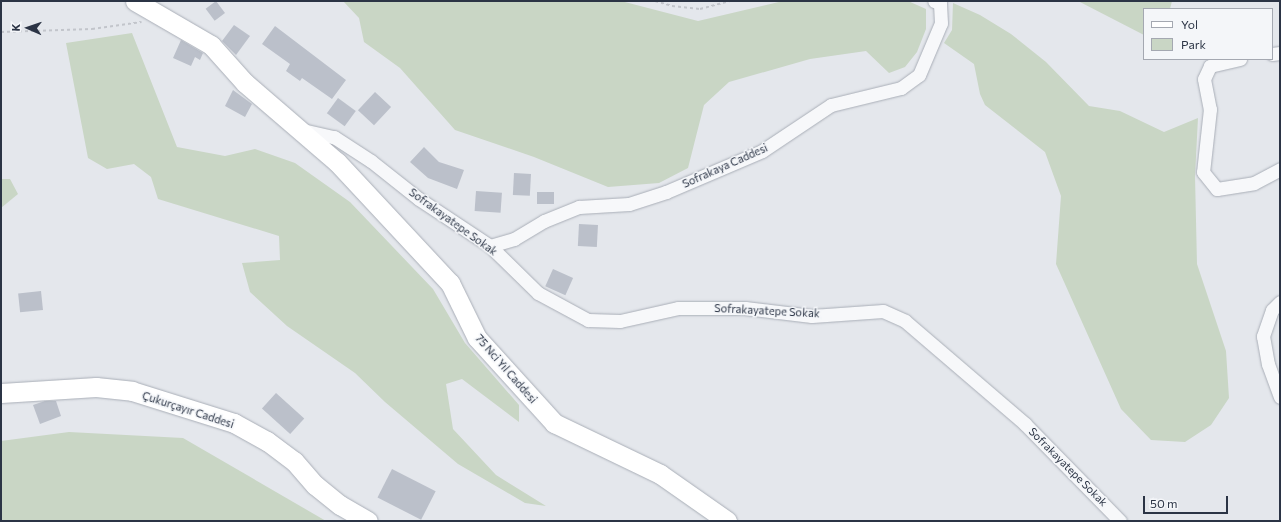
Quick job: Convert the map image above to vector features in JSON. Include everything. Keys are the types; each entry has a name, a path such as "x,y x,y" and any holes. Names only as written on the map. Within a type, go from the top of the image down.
{"street":[{"name":"75 Nci Yıl Caddesi","path":"135,1 160,17 211,45 245,83 337,162 450,283 477,338 554,423 660,474 727,521"},
{"name":"Sofrakaya Caddesi","path":"490,246 514,239 544,222 579,207 629,204 666,192 762,150 831,105 901,88 919,74 941,23 940,3 934,1"},
{"path":"1236,60 1210,66 1204,79 1210,109 1203,172 1217,189 1254,183 1280,170"},
{"name":"Sofrakayatepe Sokak","path":"298,129 334,137 490,246 538,292 588,320 620,321 678,308 745,308 812,316 883,311 905,321 1025,424 1120,521"},
{"path":"1280,302 1272,310 1263,336 1268,364 1280,397"},
{"name":"Çukurçayır Caddesi","path":"1,394 96,387 132,391 234,423 267,441 294,461 315,485 340,505 368,521"}],"path":[{"path":"655,1 672,6 700,9 730,1"},
{"path":"1,32 92,29 136,24 160,17"}],"green space":[{"path":"343,1 621,1 698,21 783,1 908,1 926,9 926,29 917,52 905,67 889,73 866,51 810,59 729,82 704,105 688,168 659,183 608,187 534,157 455,130 400,68 364,42 359,18"},
{"path":"1078,1 1172,1 1170,8 1143,8 1143,34"},
{"path":"953,3 980,15 1011,34 1046,62 1089,106 1120,111 1164,132 1198,118 1195,176 1197,264 1226,351 1229,398 1211,425 1185,442 1151,440 1121,409 1056,264 1061,196 1045,152 985,105 980,94 974,64 944,43 952,30"},
{"path":"132,33 177,147 225,156 255,149 295,163 350,202 433,289 465,343 519,405 519,422 462,379 446,384 453,429 496,475 546,506 525,503 458,464 385,402 355,373 287,326 250,292 242,263 280,260 279,236 158,199 151,177 134,164 107,169 88,158 66,43"},
{"path":"1,179 10,179 18,194 1,208"},
{"path":"69,432 183,438 326,521 1,521 1,441"}],"building":[{"path":"216,1 225,13 215,21 206,9"},
{"path":"234,25 250,36 236,55 222,41"},
{"path":"275,26 346,80 332,99 302,78 300,81 286,71 290,64 262,44"},
{"path":"181,40 203,53 200,60 195,57 191,66 173,58"},
{"path":"233,90 252,104 245,117 225,106"},
{"path":"375,92 391,107 374,125 358,110"},
{"path":"338,98 356,111 345,126 327,113"},
{"path":"424,147 439,162 464,170 457,189 428,178 410,162"},
{"path":"514,173 531,174 530,196 513,195"},
{"path":"476,191 502,193 501,213 475,211"},
{"path":"537,192 554,192 554,204 537,204"},
{"path":"579,224 598,225 597,247 578,246"},
{"path":"553,269 573,278 565,295 545,286"},
{"path":"41,291 43,310 20,312 18,293"},
{"path":"276,393 304,418 290,434 262,409"},
{"path":"45,401 56,401 61,416 40,424 33,405"},
{"path":"392,469 436,491 421,520 377,498"}]}
